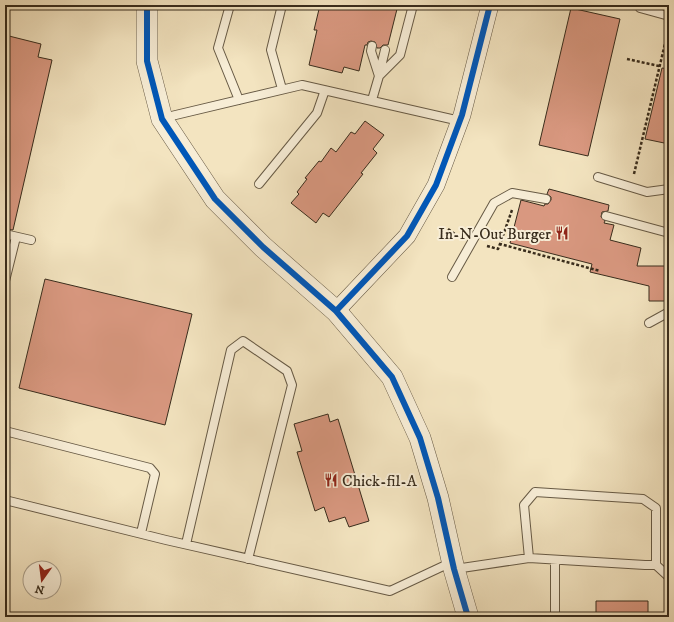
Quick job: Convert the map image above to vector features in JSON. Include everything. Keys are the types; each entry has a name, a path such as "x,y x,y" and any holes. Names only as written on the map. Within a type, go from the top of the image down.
{"street":[{"path":"147,5 147,61 162,119 215,199 263,247 336,311 392,377 420,438 438,498 453,566 468,617"},
{"path":"336,311 407,236 436,185 460,121 490,5"}],"lane":[{"path":"230,5 218,48 238,100"},
{"path":"282,5 271,50 282,89"},
{"path":"379,76 400,56 413,5"},
{"path":"640,8 669,16"},
{"path":"372,46 370,51 379,76"},
{"path":"372,100 385,50"},
{"path":"162,119 302,84 460,121"},
{"path":"260,184 317,113 325,90"},
{"path":"598,177 647,192 669,189"},
{"path":"452,278 494,203 512,193 546,199"},
{"path":"606,216 669,233"},
{"path":"5,234 31,240"},
{"path":"5,281 16,237"},
{"path":"649,323 669,312"},
{"path":"186,544 232,350 243,341 287,371 292,385 248,559"},
{"path":"5,431 150,468 155,474 141,534"},
{"path":"529,558 524,505 536,492 643,499 656,508 656,565"},
{"path":"5,500 141,534 390,591 453,566 529,558 656,565 669,576"},
{"path":"555,560 555,617"}],"path":[{"path":"634,174 668,28"},
{"path":"627,59 659,66"},
{"path":"488,239 485,245 498,249 512,212 509,207"},
{"path":"448,229 462,240"},
{"path":"500,244 600,271"}],"building":[{"path":"320,5 398,5 388,45 383,45 380,48 377,48 375,42 368,42 367,45 365,45 359,71 344,67 342,73 309,65 317,30 314,30"},
{"path":"571,8 620,19 588,156 539,145"},
{"path":"5,35 41,44 38,57 52,60 13,230 5,229"},
{"path":"662,68 669,69 669,144 645,139"},
{"path":"365,121 384,135 373,149 377,153 361,173 363,174 329,217 323,213 316,223 291,203 299,194 297,192 307,179 305,178 319,161 321,162 331,148 336,152 351,132 355,134"},
{"path":"549,189 609,205 608,211 602,212 601,217 605,221 604,223 614,225 610,240 641,248 637,266 669,266 669,301 649,301 649,286 590,272 592,264 510,243 521,200 544,206 551,200 551,197 547,194"},
{"path":"45,279 192,314 165,425 19,388"},
{"name":"Chick-fil-A","path":"328,414 330,422 338,419 369,521 349,527 345,517 329,522 324,507 315,511 297,452 302,451 294,424"},
{"path":"596,601 648,601 648,617 596,617"}],"cycle path":[{"path":"147,5 147,61 162,119 215,199 263,247 336,311 392,377 420,438 438,498 454,569 468,617"},
{"path":"336,311 407,236 436,185 462,115 490,5"}],"place":[{"name":"In-N-Out Burger","path":"562,233"},
{"name":"Chick-fil-A","path":"331,480"}]}
